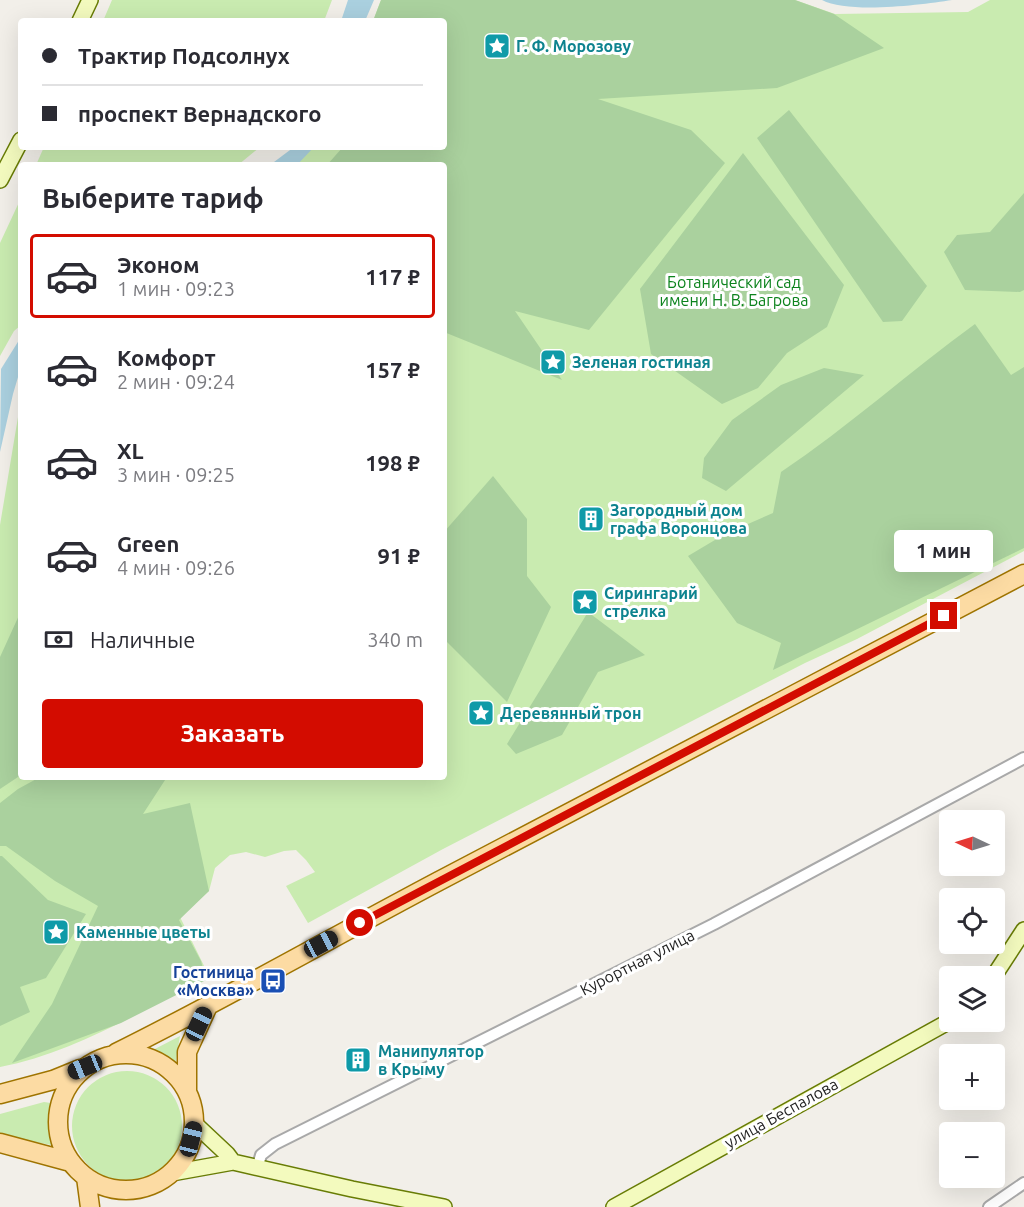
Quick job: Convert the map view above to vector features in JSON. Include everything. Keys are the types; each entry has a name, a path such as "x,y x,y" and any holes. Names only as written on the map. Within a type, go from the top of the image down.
{"main road":[{"path":"81,18 90,0"},
{"path":"0,180 18,146"},
{"path":"0,1094 53,1080 85,1067 207,1008 438,881 1024,574"},
{"path":"1001,966 1024,930"},
{"path":"132,1207 150,1188 172,1173 188,1153 195,1124 187,1090 187,1052 207,1008"},
{"name":"улица Беспалова","path":"614,1207 939,1027"},
{"path":"116,1053 145,1056 153,1060 169,1069 187,1090"},
{"path":"67,1161 59,1134 60,1109 63,1095 85,1067"},
{"path":"195,1124 233,1162"},
{"path":"0,1143 67,1161 86,1178 110,1189 131,1192 150,1188"},
{"path":"172,1173 233,1162 257,1169 444,1207"},
{"path":"86,1178 90,1207"}],"street":[{"name":"Курортная улица","path":"257,1169 261,1155 275,1144 714,924 1024,758"},
{"path":"989,1207 1024,1183"}],"green space":[{"path":"112,0 332,0 325,18 104,18"},
{"name":"Ботанический сад имени Н. В. Багрова","path":"381,0 795,0 835,14 968,12 990,0 1024,0 1024,551 857,639 805,663 443,849 308,923 286,886 315,872 296,850 265,857 246,852 230,855 215,868 209,891 180,917 209,976 81,1041 55,1052 0,1067 0,525 18,417 18,780 447,780 447,162 298,162 308,150 447,150 447,18 374,18"},
{"path":"381,0 795,0 834,14 884,48 777,88 598,99 691,130 725,163 589,330 515,311 562,380 447,333 447,162 330,162 340,150 447,150 447,18 374,18"},
{"path":"789,110 927,286 902,321 883,322 757,138"},
{"path":"43,150 256,150 242,162 37,162"},
{"path":"743,153 844,285 827,327 787,353 758,388 722,404 651,354 640,289"},
{"path":"1024,193 1024,290 1020,292 965,290 944,252 957,235 990,232"},
{"path":"18,204 18,328 0,356 0,243"},
{"path":"975,324 1011,375 1024,367 1024,548 773,670 781,643 737,623 688,556 725,534 773,513 781,472 830,437"},
{"path":"824,368 864,375 726,491 702,478 704,458 732,420 781,385"},
{"path":"493,476 527,519 527,576 551,607 507,702 447,642 447,529"},
{"path":"588,612 645,655 598,672 562,735 516,754 507,744"},
{"path":"18,618 18,777 0,789 0,657"},
{"path":"34,780 165,780 143,814 190,803 209,891 179,920 201,961 206,980 121,1023 12,1063 52,1004 98,906 55,881 6,846 0,846 0,803"},
{"path":"0,856 48,900 86,914 46,978 20,987 30,1012 0,1026"},
{"path":"180,1036 175,1065 151,1051"},
{"path":"127,1071 148,1075 166,1087 178,1105 182,1126 178,1147 166,1165 148,1177 127,1181 106,1177 88,1165 76,1147 72,1126 76,1105 88,1087 106,1075"},
{"path":"44,1102 51,1103 55,1107 52,1145 0,1136 0,1114"}],"water":[{"path":"348,0 374,0 366,18 342,18"},
{"path":"822,0 952,0 904,6 849,7"},
{"path":"290,150 311,150 300,162 274,162"},
{"path":"18,342 18,377 0,452 1,369"}],"place":[{"name":"Г. Ф. Морозову","path":"497,46"},
{"name":"Зеленая гостиная","path":"553,362"},
{"name":"Загородный дом графа Воронцова","path":"591,519"},
{"name":"Сирингарий стрелка","path":"585,602"},
{"name":"Деревянный трон","path":"481,713"},
{"name":"Каменные цветы","path":"56,932"},
{"name":"Гостиница «Москва»","path":"273,981"},
{"name":"Манипулятор в Крыму","path":"358,1060"}],"route":[{"path":"360,923 944,616"}]}
